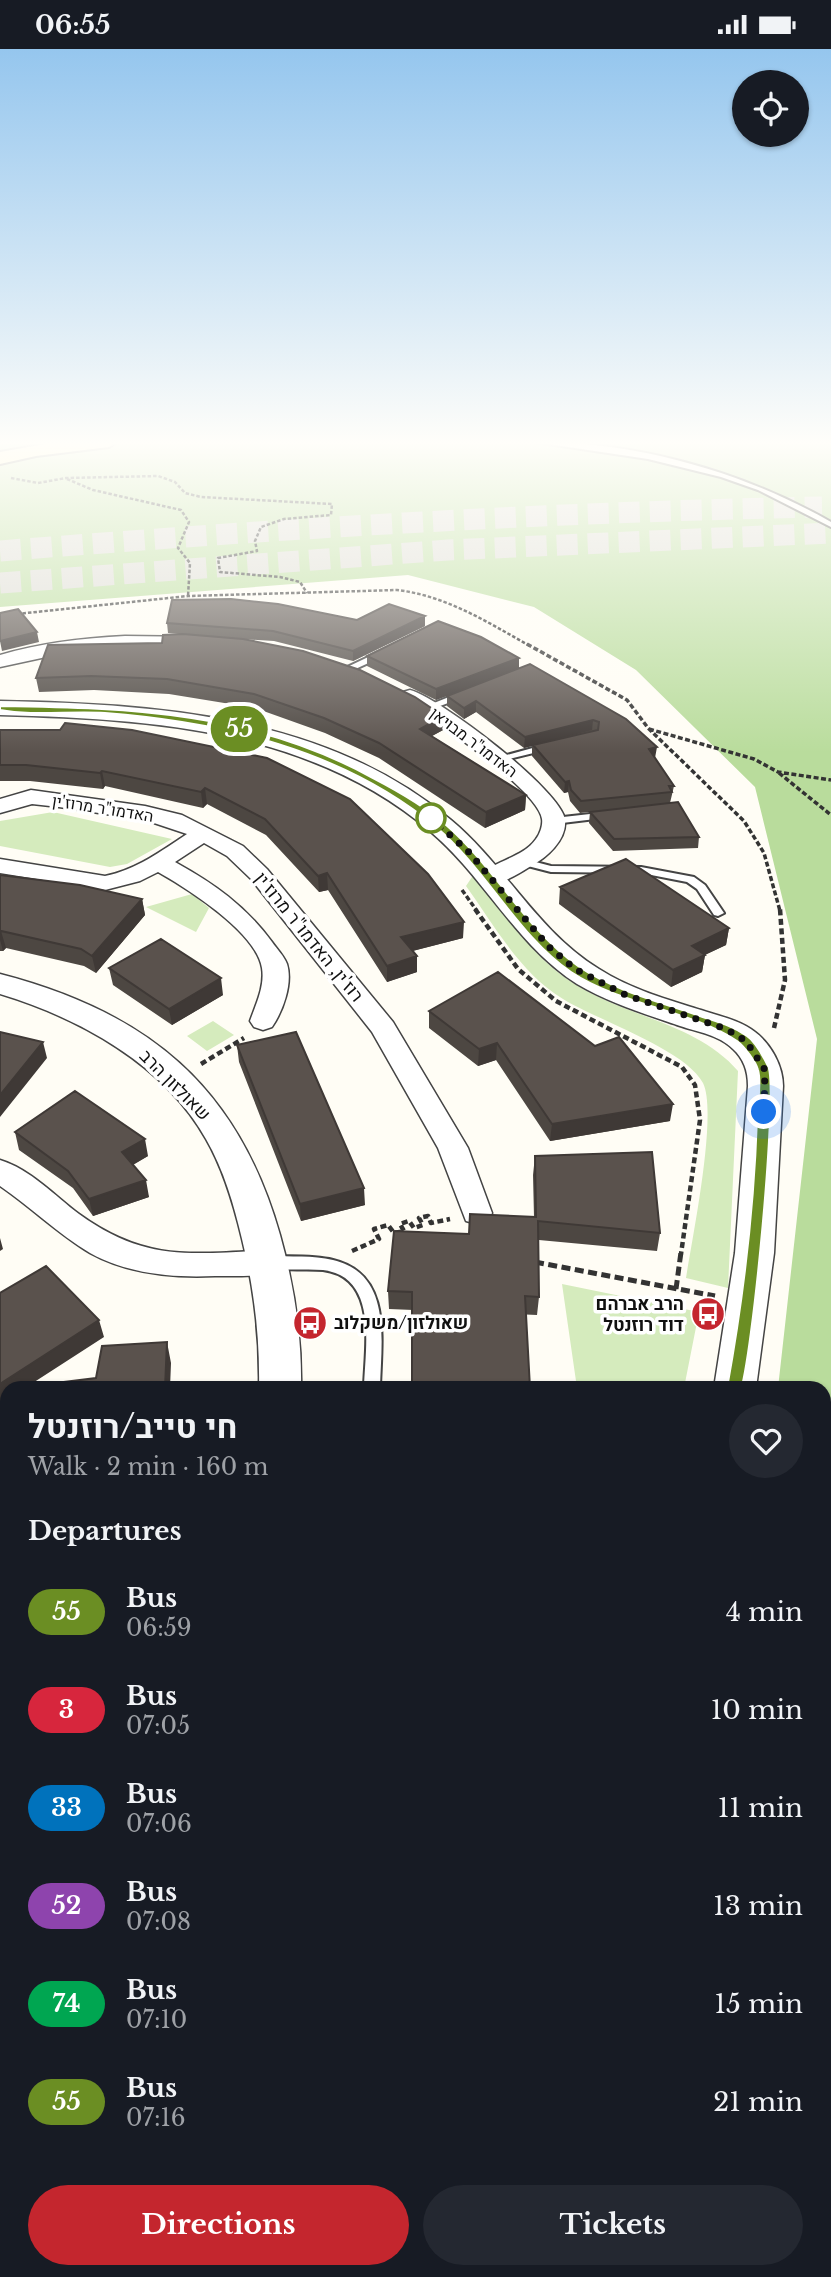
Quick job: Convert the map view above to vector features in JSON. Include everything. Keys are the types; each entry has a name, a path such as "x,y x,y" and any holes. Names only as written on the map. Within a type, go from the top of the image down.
{"street":[{"path":"0,661 26,653 88,645 172,642 222,644"},
{"name":"האדמו\"ר מבויאן","path":"342,667 383,683 429,707 538,791 552,811 554,821"},
{"path":"0,708 103,710 176,717 232,727 293,744 333,760 404,799 440,825 484,871 548,946 575,969 626,995 726,1029 746,1041 765,1070 762,1155 736,1381"},
{"name":"האדמו\"ר מרוז'ין","path":"0,806 32,797 59,800 145,813 204,833"},
{"path":"484,871 524,862 534,855 549,837 554,821"},
{"path":"0,866 105,883 123,881 204,833"},
{"name":"רוז'ין, האדמו\"ר מרוז'ין","path":"204,833 234,851 259,874 383,1028 453,1148 477,1213"},
{"path":"157,862 204,887 233,911 260,942 276,966 274,991 263,1021"},
{"name":"שאולזון הרב","path":"0,984 68,1006 112,1029 144,1052 191,1096 217,1128 242,1176 268,1262 276,1309 280,1381"},
{"path":"0,1171 104,1246 133,1258 167,1263 268,1262"}],"lane":[{"path":"342,667 396,647"},
{"path":"429,707 476,690"},
{"path":"497,759 557,745"},
{"path":"554,821 621,814"},
{"path":"524,862 551,869 641,870 690,879 701,887 718,913"},
{"path":"268,1262 335,1266 358,1278 370,1300 373,1327 372,1381"}],"path":[{"path":"179,545 178,548 190,563 188,596"},
{"path":"256,545 257,551 218,558 220,572 281,577 300,582 307,593"},
{"path":"648,728 754,759 778,772 831,815"},
{"path":"778,772 831,780"},
{"path":"484,871 459,886 518,969 556,1001 682,1067 695,1085 700,1120 676,1289"},
{"path":"205,1062 235,1045 263,1021"},
{"path":"380,1239 374,1229 388,1225 394,1233 404,1231 400,1224 409,1221 414,1228 423,1225 419,1218 428,1216 431,1223 477,1213"},
{"path":"530,1248 533,1262 747,1302"}],"green space":[{"path":"0,545 831,545 831,1381 779,1381 817,1039 755,787 636,670 534,607 408,575 0,607"},
{"path":"53,812 172,839 127,864 110,867 0,846 0,821"},
{"path":"476,871 518,930 555,970 591,993 701,1041 738,1071 728,1288 686,1278 706,1148 707,1098 703,1083 693,1070 678,1058 563,999 534,976 509,947 466,886"},
{"path":"192,894 209,908 196,932 146,907"},
{"path":"213,1021 234,1035 207,1051 187,1036"},
{"path":"562,1284 699,1312 685,1381 576,1381"}],"building":[{"path":"231,599 278,604 357,620 389,604 425,616 353,651 273,631 167,623 172,600"},
{"path":"18,609 37,632 0,641 0,613"},
{"path":"438,621 481,637 519,658 436,689 367,656"},
{"path":"163,635 243,639 303,651 360,670 415,697 443,716 420,729 526,795 486,812 379,743 324,718 254,694 167,679 91,676 36,678 48,645 162,643"},
{"path":"530,664 626,719 657,747 649,749 674,786 669,786 672,792 581,801 571,790 569,781 565,782 533,745 598,730 599,722 593,720 525,737 476,701 464,708 447,696"},
{"path":"65,723 132,730 267,758 350,799 428,874 464,922 401,937 417,956 387,966 327,873 318,876 265,819 205,788 201,792 102,771 100,773 0,765 0,730 60,730"},
{"path":"678,802 699,837 614,839 590,812"},
{"path":"626,859 729,928 692,946 705,955 673,970 560,887"},
{"path":"0,875 80,885 142,899 92,956 81,949 1,931 0,933"},
{"path":"161,939 221,978 169,1009 109,968"},
{"path":"498,972 595,1046 619,1037 673,1104 552,1124 497,1043 479,1049 429,1011"},
{"path":"0,1032 43,1042 0,1095"},
{"path":"296,1032 364,1188 300,1204 237,1045"},
{"path":"75,1091 145,1139 122,1152 146,1180 89,1199 68,1171 15,1132"},
{"path":"652,1152 660,1233 538,1221 539,1297 525,1296 530,1381 412,1381 412,1292 388,1291 394,1231 469,1234 470,1214 536,1217 535,1156"},
{"path":"46,1266 99,1320 5,1381 0,1381 0,1293"},
{"path":"167,1342 165,1381 72,1381 96,1378 102,1346"}],"tunnel":[{"path":"0,551 82,545"},
{"path":"0,583 448,550 561,545"}],"bus line":[{"name":"55","path":"0,709 103,710 190,719 280,740 333,760 404,799 440,825 468,851 548,946 575,969 597,983 726,1029 746,1041 765,1070 762,1155 736,1381"}],"place":[{"name":"הרב אברהם דוד רוזנטל","path":"708,1314"},
{"name":"שאולזון/משקלוב","path":"310,1323"}],"route":[{"path":"431,818 468,851 548,946 575,969 597,983 726,1029 746,1041 765,1070 764,1112"}]}
